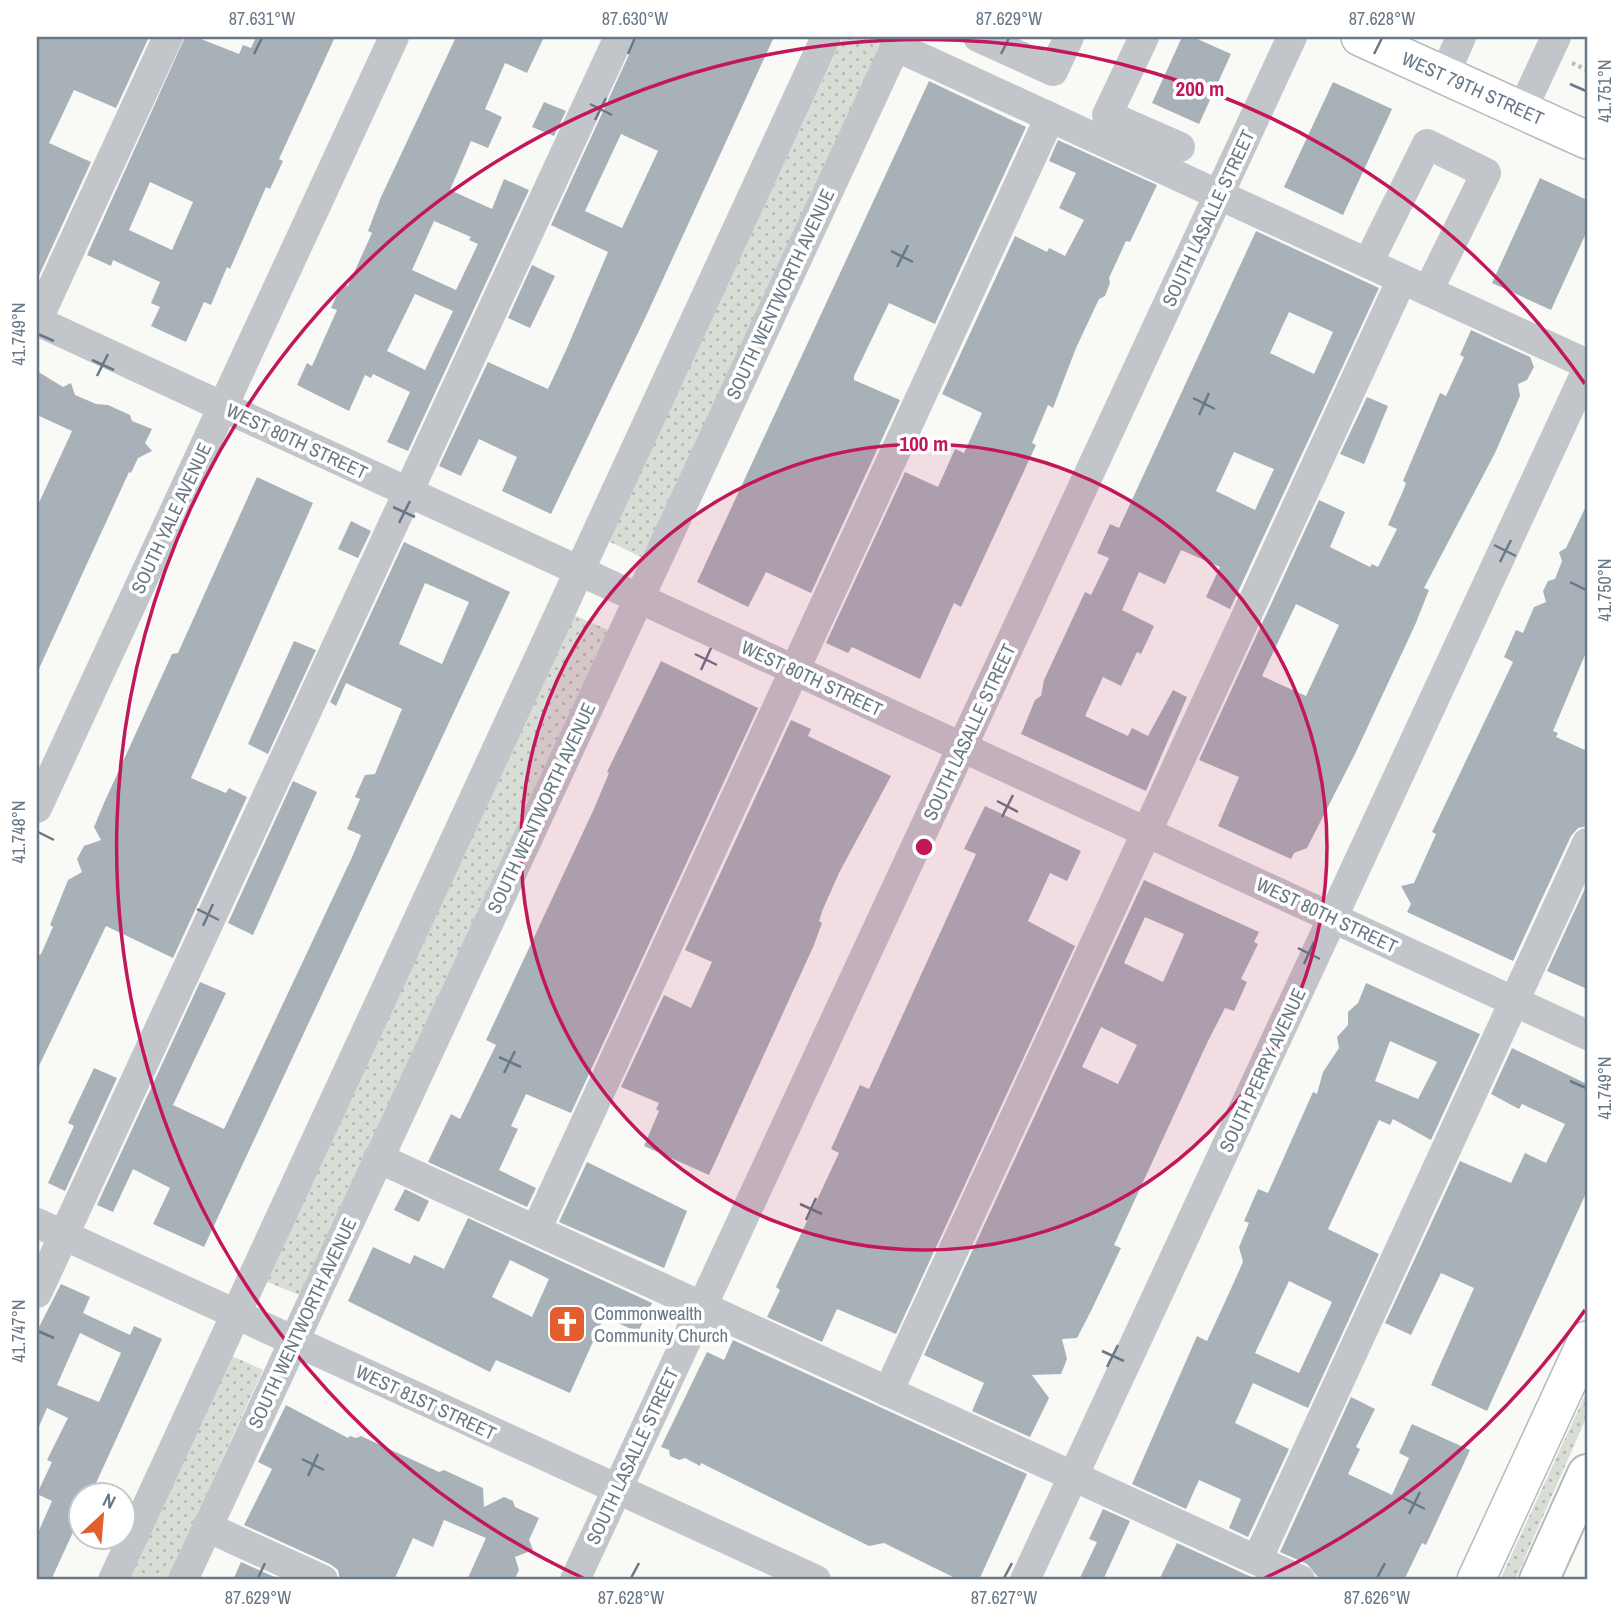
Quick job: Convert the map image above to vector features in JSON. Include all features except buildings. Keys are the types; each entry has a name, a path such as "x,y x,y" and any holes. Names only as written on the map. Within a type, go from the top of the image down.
{"highway":[{"path":"1539,1580 1587,1474"}],"main road":[{"name":"WEST 79TH STREET","path":"1360,37 1587,140"},
{"path":"1476,1580 1587,1340"}],"street":[{"path":"37,321 168,37"},
{"name":"SOUTH YALE AVENUE","path":"37,808 394,37"},
{"path":"37,1293 619,37"},
{"path":"113,1580 826,37"},
{"path":"978,37 1053,71 1069,37"},
{"path":"1144,37 1107,115 1180,147"},
{"name":"SOUTH LASALLE STREET","path":"575,1580 1292,37"},
{"path":"1444,76 1461,37"},
{"path":"1522,110 1556,37"},
{"path":"897,41 1051,117 1587,364"},
{"name":"SOUTH WENTWORTH AVENUE","path":"183,1580 897,41"},
{"path":"536,1230 1051,117"},
{"path":"888,1392 1147,832 1415,285 1486,173 1427,144 1368,263"},
{"name":"WEST 80TH STREET","path":"37,321 1587,1035"},
{"name":"SOUTH PERRY AVENUE","path":"1025,1580 1587,370"},
{"path":"1257,1560 1587,843"},
{"path":"378,1158 1300,1580"},
{"name":"WEST 81ST STREET","path":"37,1223 816,1580"},
{"path":"207,1527 323,1580"}],"shaded area":[{"path":"843,37 885,37 643,558 608,541"},
{"path":"574,615 608,630 299,1295 265,1281"},
{"path":"232,1356 263,1370 167,1580 129,1580"},
{"path":"1587,1391 1587,1416 1515,1580 1500,1580"}],"place":[{"name":"Commonwealth Community Church","path":"567,1324"}]}
